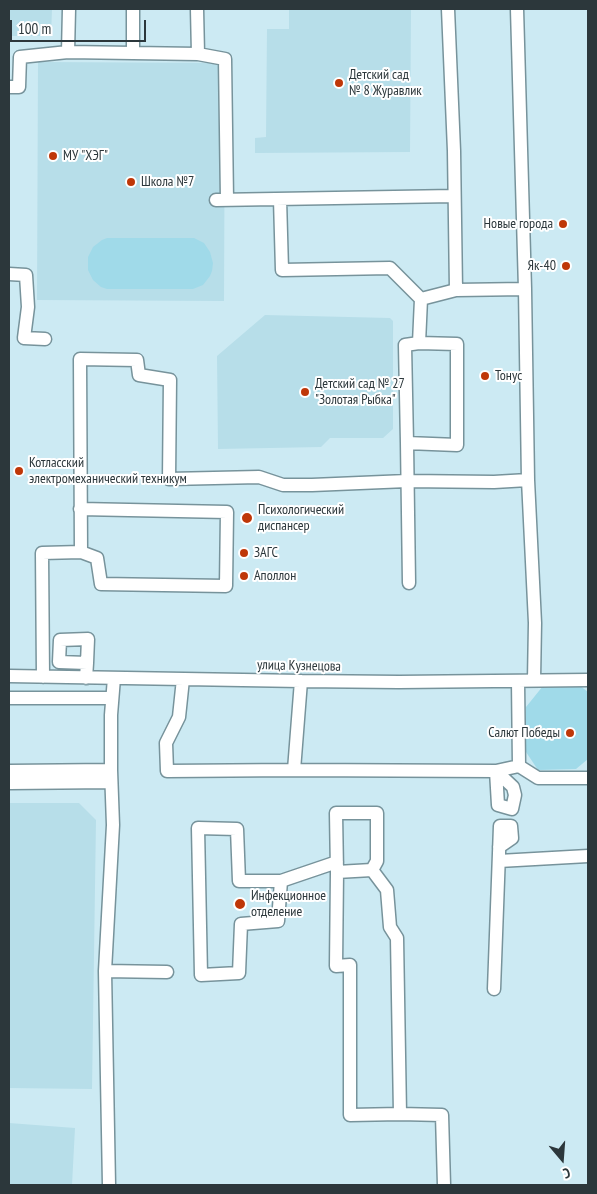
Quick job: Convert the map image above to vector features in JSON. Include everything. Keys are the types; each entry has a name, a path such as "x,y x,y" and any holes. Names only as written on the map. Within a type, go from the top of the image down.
{"street":[{"path":"68,52 69,9"},
{"path":"133,9 133,53"},
{"path":"197,9 198,54"},
{"path":"448,9 454,151 456,290"},
{"path":"517,9 528,480 535,623 534,680"},
{"path":"9,87 19,87 20,57 68,52 198,54 225,59 221,200 454,196"},
{"path":"280,199 282,270 390,268 421,299 419,343"},
{"path":"9,274 26,275 28,306 24,338 45,339"},
{"path":"421,299 456,290 525,290"},
{"path":"407,444 457,445 457,344 419,343 405,345 409,583"},
{"path":"81,552 80,359 137,360 139,375 170,380 168,479 259,476 283,485 312,486 407,481 494,482 528,480"},
{"path":"43,677 42,553 81,552 97,558 101,584 226,586 227,512 80,509"},
{"path":"86,678 87,662"},
{"name":"улица Кузнецова","path":"9,676 302,681 588,680"},
{"path":"109,1185 105,971 113,825 111,776 114,678"},
{"path":"183,680 179,717 166,744 167,771 496,771 519,766 538,778 588,778"},
{"path":"294,770 302,681"},
{"path":"518,681 519,766"},
{"path":"9,698 112,698"},
{"path":"9,771 111,776"},
{"path":"9,783 111,776"},
{"path":"372,870 377,861 377,813 336,813 336,966 350,965 350,1115 442,1115 444,1185"},
{"path":"281,880 278,921 241,924 239,973 201,975 198,828 237,829 239,881 281,880 337,867 372,870 387,890 390,927 397,938 400,1114"},
{"path":"494,989 499,847"},
{"path":"499,861 588,856"},
{"path":"105,971 167,972"}],"shaded area":[{"path":"9,9 52,9 51,36 9,36"},
{"name":"Детский сад № 8 Журавлик","path":"289,9 411,10 410,152 255,153 255,138 266,137 267,29 289,29"},
{"name":"Школа №7","path":"38,62 225,63 224,301 37,300"},
{"path":"107,238 194,238 204,243 210,252 213,263 212,271 203,285 193,289 107,289 101,287 93,280 88,270 88,257 93,247"},
{"name":"Детский сад № 27 \"Золотая Рыбка\"","path":"265,315 390,318 393,321 393,429 383,438 330,438 321,447 218,449 217,356"},
{"path":"579,685 588,692 588,759 576,769 538,770 526,752 526,707 543,686"},
{"path":"9,803 79,803 96,820 92,1089 9,1088"},
{"path":"9,1123 75,1128 72,1185 9,1185"}],"place":[{"name":"Детский сад № 8 Журавлик","path":"339,83"},
{"name":"МУ \"ХЭГ\"","path":"53,156"},
{"name":"Школа №7","path":"131,182"},
{"name":"Новые города","path":"563,224"},
{"name":"Як-40","path":"566,266"},
{"name":"Тонус","path":"485,376"},
{"name":"Детский сад № 27 \"Золотая Рыбка\"","path":"305,392"},
{"name":"Котласский электромеханический техникум","path":"19,471"},
{"name":"Психологический диспансер","path":"247,518"},
{"name":"ЗАГС","path":"244,553"},
{"name":"Аполлон","path":"244,576"},
{"name":"Салют Победы","path":"570,733"},
{"name":"Инфекционное отделение","path":"240,904"}]}
